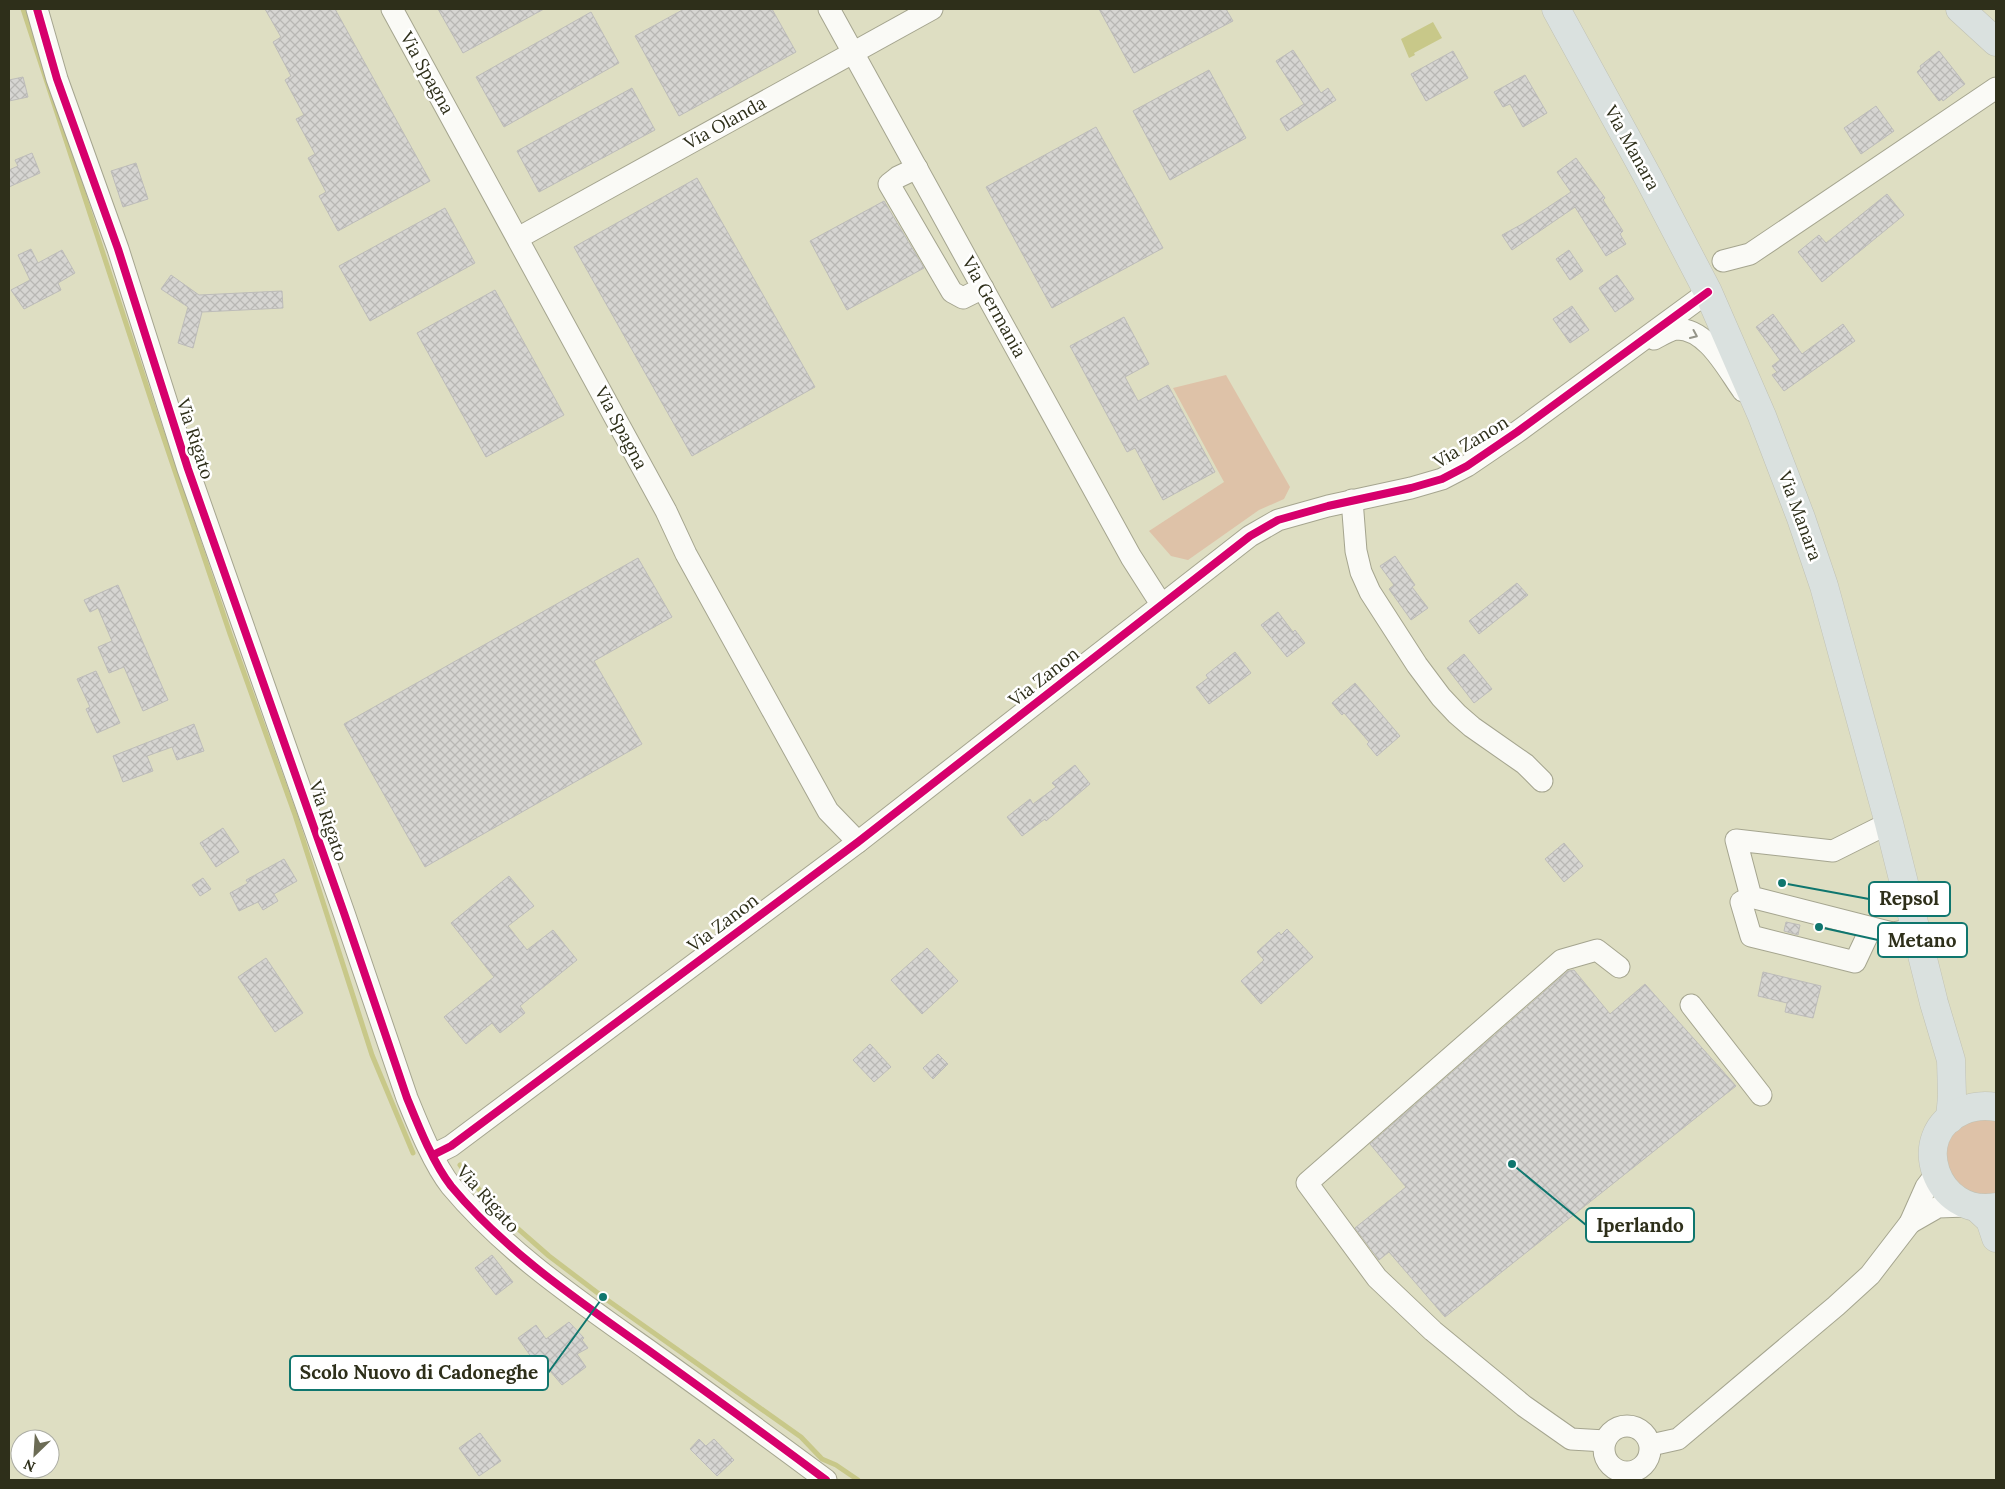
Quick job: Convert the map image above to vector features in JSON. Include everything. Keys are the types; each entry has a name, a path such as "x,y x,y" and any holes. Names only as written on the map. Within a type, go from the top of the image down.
{"main road":[{"name":"Via Manara","path":"1556,9 1708,292 1762,416 1795,501 1824,586 1889,823 1934,1003 1951,1060 1952,1096 1950,1119"},
{"path":"1960,9 1996,42"},
{"name":"Via Manara","path":"1951,1060 1974,1087 1995,1107"},
{"path":"1995,1107 1970,1108 1950,1119 1936,1139 1933,1162 1936,1174 1948,1194 1980,1207 1990,1220 1996,1238"}],"street":[{"name":"Via Rigato","path":"37,9 57,79 118,249 188,469 407,1098 419,1128 433,1155 450,1184 492,1229 513,1248 562,1288 726,1405 826,1480"},
{"name":"Via Spagna","path":"392,9 666,511 686,554 828,812 858,842"},
{"name":"Via Germania","path":"829,9 1131,557 1161,604"},
{"name":"Via Olanda","path":"518,238 932,9"},
{"path":"1723,261 1750,254 1996,88"},
{"path":"917,168 898,177 889,184 952,292 963,298 983,288"},
{"name":"Via Zanon","path":"433,1155 451,1146 858,842 1250,536 1278,520 1352,500 1411,488 1442,479 1467,466 1517,432 1708,292"},
{"name":"Via Zanon","path":"1604,367 1674,329 1686,331 1697,335 1709,344 1762,416"},
{"path":"1352,500 1356,551 1361,572 1370,592 1417,665 1441,697 1457,714 1472,727 1526,764 1542,781"},
{"path":"1751,897 1736,840 1833,851 1889,823"},
{"path":"1871,928 1855,962 1751,936 1741,902 1751,897 1892,933 1916,929"},
{"path":"1605,1441 1572,1439 1524,1406 1432,1331 1376,1278 1307,1183 1562,960 1597,950 1619,967"},
{"path":"1691,1005 1761,1095"},
{"path":"1651,1444 1678,1439 1836,1306 1870,1274 1910,1224 1926,1187 1936,1174"},
{"path":"1910,1224 1938,1207 1980,1207"},
{"path":"1629,1426 1643,1431 1651,1444 1651,1452 1644,1466 1630,1473 1614,1469 1605,1457 1605,1441 1614,1429 1629,1426"}],"shaded area":[{"path":"1433,22 1442,38 1414,53 1415,55 1409,58 1401,39"},
{"path":"1226,375 1290,487 1284,499 1259,510 1188,560 1171,556 1149,531 1224,482 1173,388"},
{"path":"1991,1118 1996,1119 1996,1197 1980,1196 1966,1191 1956,1182 1949,1170 1946,1157 1948,1144 1955,1132 1968,1122"}],"building":[{"path":"265,9 335,9 430,181 338,231 319,196 326,192 308,158 315,154 296,119 304,115 285,80 291,76 273,42 281,37"},
{"path":"438,9 544,9 463,53"},
{"path":"684,9 772,9 796,52 679,116 635,36"},
{"path":"1099,9 1226,9 1233,21 1134,73"},
{"path":"591,12 619,63 504,127 476,77"},
{"path":"1293,50 1321,93 1328,88 1336,100 1287,131 1280,119 1304,104 1276,61"},
{"path":"1453,51 1468,78 1426,101 1411,74"},
{"path":"1939,51 1965,84 1943,101 1942,99 1939,101 1917,72 1921,68 1920,66"},
{"path":"1209,70 1246,138 1170,180 1133,111"},
{"path":"1525,75 1547,113 1523,127 1510,104 1503,107 1494,92"},
{"path":"23,77 28,97 9,101 9,80"},
{"path":"632,88 655,130 539,192 517,151"},
{"path":"1876,106 1894,131 1861,154 1844,128"},
{"path":"1096,127 1163,248 1052,308 986,187"},
{"path":"32,153 40,173 9,187 9,170 18,166 15,160"},
{"path":"1576,158 1605,198 1603,200 1623,231 1620,234 1626,244 1606,256 1575,207 1512,250 1502,235 1571,192 1557,172"},
{"path":"136,163 148,199 123,207 111,171"},
{"path":"697,178 815,387 692,456 574,247"},
{"path":"1887,194 1904,215 1822,282 1798,252 1819,235 1826,243"},
{"path":"884,201 924,268 847,310 810,241"},
{"path":"445,208 475,263 370,321 339,266"},
{"path":"31,249 38,263 62,250 75,273 58,283 61,290 24,309 11,290 30,280 18,255"},
{"path":"1569,250 1583,271 1570,280 1556,259"},
{"path":"171,275 199,295 282,291 283,308 202,312 193,348 178,343 188,307 161,289"},
{"path":"1617,275 1634,299 1615,312 1599,288"},
{"path":"495,290 564,415 486,457 417,333"},
{"path":"1572,306 1589,330 1570,343 1553,319"},
{"path":"1773,314 1802,354 1843,324 1855,341 1784,391 1772,375 1777,372 1772,366 1780,360 1756,327"},
{"path":"1124,317 1149,364 1125,377 1138,401 1168,385 1215,472 1163,500 1135,448 1127,452 1070,346"},
{"path":"1395,556 1415,585 1412,587 1428,608 1411,620 1389,589 1394,585 1380,566"},
{"path":"638,558 672,617 594,661 642,744 425,867 344,724"},
{"path":"1517,583 1528,595 1479,634 1469,621"},
{"path":"118,585 168,700 143,711 124,667 109,673 98,647 112,641 98,608 90,612 84,600"},
{"path":"1278,612 1293,632 1295,630 1305,643 1287,657 1261,625"},
{"path":"1235,652 1251,673 1209,704 1196,687 1208,678 1206,675"},
{"path":"1464,654 1492,689 1474,703 1447,668"},
{"path":"96,671 120,723 97,733 86,709 90,707 77,679"},
{"path":"1355,683 1400,736 1377,756 1367,744 1369,742 1344,713 1342,715 1332,703"},
{"path":"194,724 204,751 177,760 172,747 147,756 153,771 123,782 113,756"},
{"path":"1075,765 1090,784 1046,821 1045,819 1022,836 1007,817 1030,799 1033,804 1056,787 1052,783"},
{"path":"223,828 239,852 216,867 200,843"},
{"path":"1564,843 1583,866 1564,882 1545,859"},
{"path":"284,859 297,881 274,894 278,901 263,910 258,902 239,911 230,893 248,883 246,880"},
{"path":"509,876 534,906 508,926 527,950 553,930 577,960 520,1006 525,1013 500,1033 492,1023 466,1044 444,1017 494,977 451,923"},
{"path":"203,878 211,889 200,896 192,885"},
{"path":"1786,922 1800,925 1798,935 1784,931"},
{"path":"1287,929 1313,957 1261,1004 1241,981 1264,960 1257,952 1279,932 1281,935"},
{"path":"927,948 958,981 922,1014 891,980"},
{"path":"266,958 303,1013 275,1032 238,977"},
{"path":"1574,970 1610,1014 1645,984 1736,1086 1445,1317 1389,1252 1379,1260 1355,1228 1406,1187 1370,1144 1568,971"},
{"path":"1763,972 1821,986 1813,1018 1785,1012 1787,1003 1758,996"},
{"path":"870,1044 891,1067 874,1082 853,1060"},
{"path":"938,1054 948,1064 933,1079 923,1068"},
{"path":"492,1255 513,1282 496,1295 475,1268"},
{"path":"569,1322 584,1338 582,1340 588,1348 577,1354 586,1367 562,1385 539,1358 534,1361 518,1338 536,1325 546,1339"},
{"path":"480,1433 501,1461 479,1476 459,1448"},
{"path":"699,1439 706,1446 714,1439 734,1460 717,1476 690,1449"}],"waterway":[{"path":"23,9 156,415 230,634 295,815 372,1055 413,1153"},
{"path":"460,1165 492,1206 549,1256 603,1297 801,1437 822,1459 836,1465 858,1480"}],"cycle path":[{"path":"37,9 57,79 118,249 188,469 407,1098 432,1155 444,1177 472,1210 519,1254 570,1294 826,1480"},
{"path":"433,1155 451,1146 858,842 1250,536 1278,520 1328,506 1411,488 1442,479 1467,466 1517,432 1708,292"}],"place":[{"name":"Repsol","path":"1782,883"},
{"name":"Metano","path":"1819,927"},
{"name":"Iperlando","path":"1512,1164"},
{"name":"Scolo Nuovo di Cadoneghe","path":"603,1297"}]}
